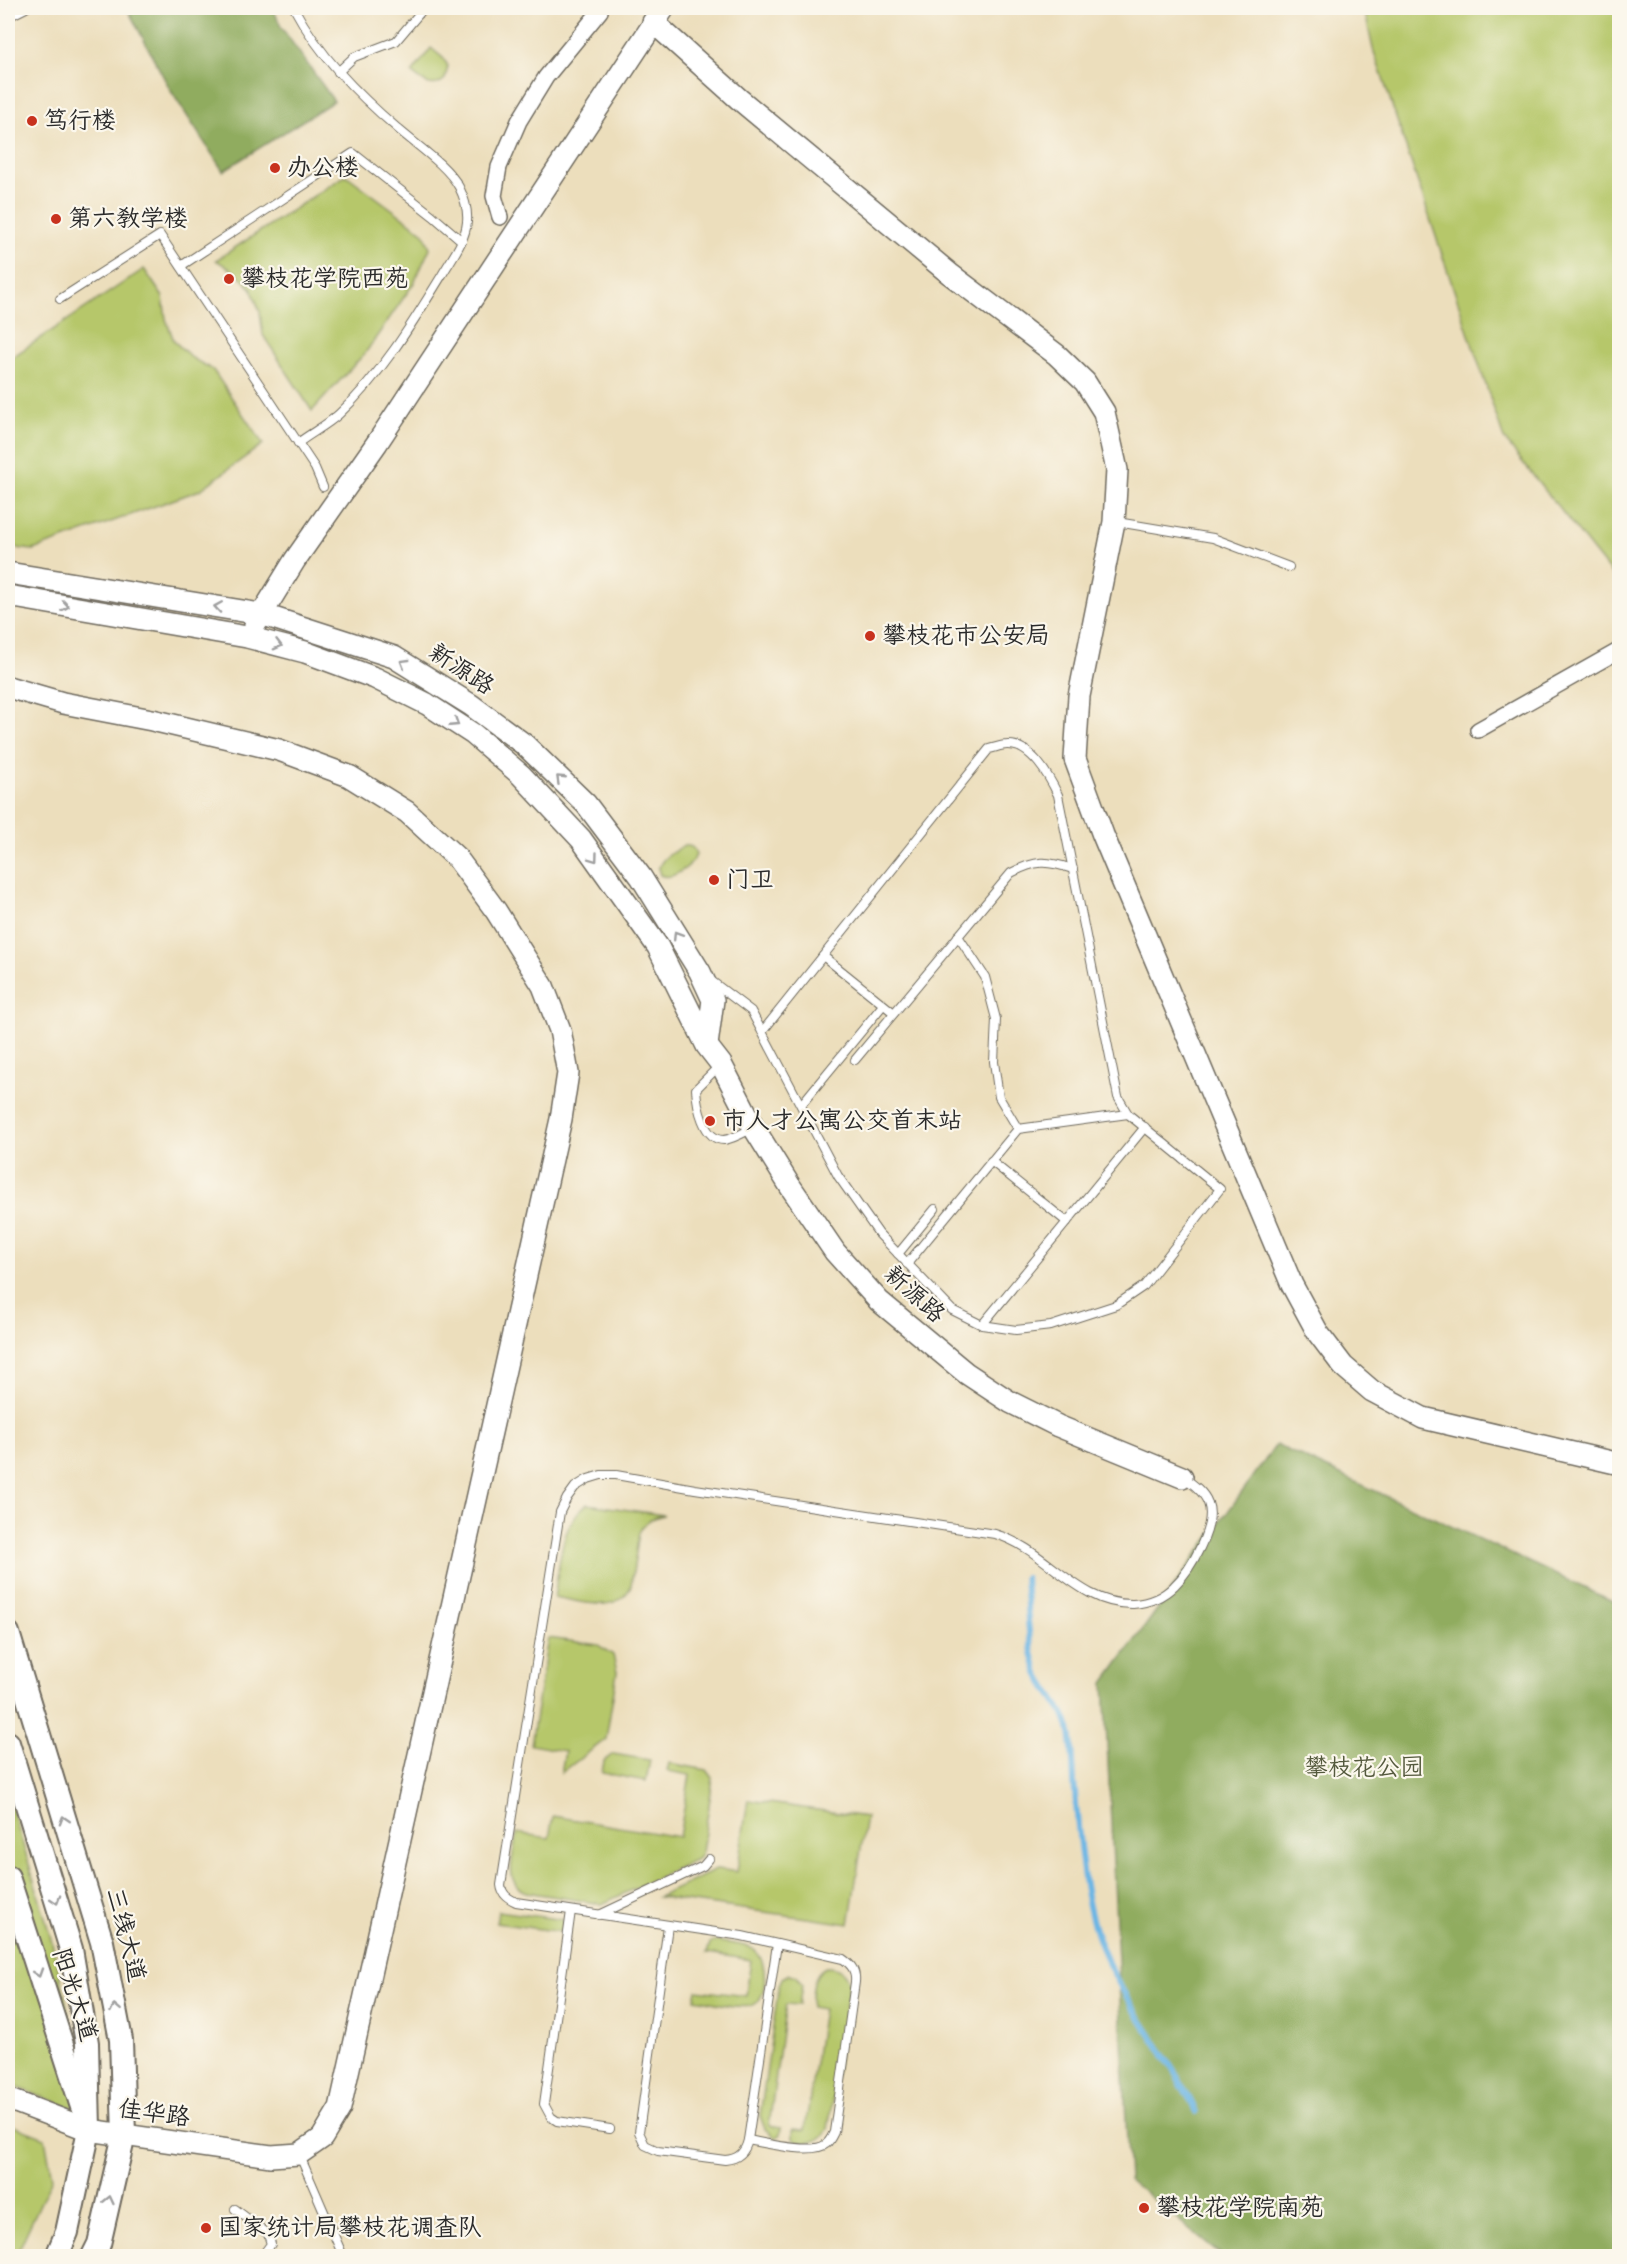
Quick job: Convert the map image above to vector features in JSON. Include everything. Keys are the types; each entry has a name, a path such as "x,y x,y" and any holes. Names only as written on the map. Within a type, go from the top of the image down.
{"main road":[{"name":"三线大道","path":"8,1633 102,1942 121,2040 124,2135 99,2244 93,2256"},
{"path":"8,1743 71,1949 87,2043 89,2130 67,2232 57,2256"},
{"name":"阳光大道","path":"8,1877 89,2130"}],"street":[{"path":"500,217 494,196 500,167 519,121 546,77 600,11 599,8"},
{"path":"247,637 295,560 377,443 658,15 748,107 950,274 1057,355 1085,382 1104,412 1117,470 1114,522 1079,696 1075,759 1103,835 1292,1286 1318,1333 1343,1366 1372,1391 1423,1418 1620,1464"},
{"name":"新源路","path":"8,573 261,614 394,657 471,705 525,746 586,804 641,877 700,972 713,1000 707,1046"},
{"name":"新源路","path":"8,597 247,637 305,652 375,678 427,704 473,734 521,775 581,839 658,947 707,1046 721,1064 754,1128 790,1186 835,1252 879,1301 966,1373 1010,1402 1058,1426 1182,1477"},
{"path":"1478,730 1620,650"},
{"path":"8,687 63,703 152,720 279,750 349,776 407,812 457,858 496,911 543,986 560,1030 568,1073 561,1119 340,2108 322,2138 299,2154"},
{"name":"佳华路","path":"8,2099 89,2130 271,2156 299,2154"}],"lane":[{"path":"8,16 26,8"},
{"path":"294,8 306,31 338,72 383,116 449,174 459,187 465,202 467,222 462,241 420,312 367,383 338,415 298,443"},
{"path":"338,72 354,57 396,41 424,8"},
{"path":"181,266 353,153 462,241"},
{"path":"60,299 160,235 315,468 323,487"},
{"path":"1114,522 1213,538 1289,567"},
{"path":"700,972 751,1011 762,1032 801,1105 838,1176 879,1234 952,1310 982,1326 1016,1330 1051,1326 1116,1305 1144,1286 1220,1189 1128,1114 1118,1097 1058,795 1047,772 1030,753 1010,744 989,749 762,1032"},
{"path":"855,1060 1011,873 1031,863 1052,862 1073,869"},
{"path":"958,936 985,977 996,1019 994,1062 999,1097 1018,1129"},
{"path":"823,956 894,1013"},
{"path":"801,1105 883,1005"},
{"path":"721,1064 696,1089 700,1115 709,1131 722,1140 754,1128"},
{"path":"907,1264 1018,1129 1128,1114"},
{"path":"982,1326 1145,1127"},
{"path":"992,1161 1067,1222"},
{"path":"898,1254 935,1209"},
{"path":"748,2140 811,2149 825,2145 834,2132 855,1975 853,1968 843,1959 742,1936 516,1902 506,1896 501,1885 560,1512 567,1498 575,1487 588,1479 601,1475 616,1475 995,1534 1024,1546 1081,1588 1098,1597 1132,1604 1147,1602 1173,1587 1183,1576 1206,1534 1210,1514 1208,1503 1193,1484 1182,1477"},
{"path":"598,1915 704,1866 709,1859"},
{"path":"571,1911 544,2104 551,2117 557,2121 610,2129"},
{"path":"668,1926 639,2125 641,2138 645,2145 658,2151 725,2160 739,2156 745,2151 777,1944"},
{"path":"299,2154 343,2256"},
{"path":"236,2209 268,2234 271,2244 262,2256"}],"green space":[{"path":"127,8 273,8 281,27 334,101 223,171 171,91"},
{"path":"1364,8 1619,8 1619,583 1504,439 1373,49"},
{"path":"431,48 443,58 448,66 445,79 441,83 428,84 412,73"},
{"path":"346,175 424,233 430,248 414,283 366,352 312,411 263,335 260,312 251,288 235,272 216,260"},
{"path":"144,269 163,297 166,319 174,341 192,358 213,370 263,444 200,490 33,550 8,547 8,360"},
{"path":"684,846 692,848 696,855 690,864 676,874 660,875 662,861"},
{"name":"攀枝花公园","path":"1276,1445 1619,1604 1619,2256 1223,2256 1129,2180 1104,1683"},
{"path":"587,1504 664,1515 648,1521 641,1529 631,1586 617,1601 607,1604 554,1597 566,1534 578,1513"},
{"path":"548,1638 598,1645 613,1655 617,1672 606,1739 561,1773 565,1751 531,1745"},
{"path":"613,1754 650,1760 646,1781 602,1773 604,1761"},
{"path":"669,1763 707,1770 713,1778 702,1852 699,1858 602,1904 526,1892 514,1882 511,1866 517,1833 549,1838 553,1816 679,1837 690,1775 667,1771"},
{"path":"8,1795 62,1982 74,2053 75,2109 8,2084"},
{"path":"748,1800 866,1817 849,1924 658,1897 718,1869 737,1872"},
{"path":"498,1911 564,1920 562,1932 496,1923"},
{"path":"714,1941 746,1946 760,1956 764,1982 760,1998 756,2003 750,2006 738,2006 695,1999 697,1990 746,1996 751,1960 707,1953 710,1943"},
{"path":"826,1967 841,1971 849,1985 828,2129 817,2140 808,2143 793,2138 793,2129 805,2130 823,2009 811,2007 813,1990 815,1979"},
{"path":"789,1974 796,1976 802,1985 799,2005 786,2004 769,2126 781,2128 776,2138 765,2129 760,2116 779,1986 782,1978"},
{"path":"8,2124 45,2138 52,2178 16,2256 8,2256"}],"waterway":[{"path":"1025,1578 1034,1662 1041,1680 1067,1720 1070,1734 1085,1887 1101,1947 1123,1990 1173,2070 1196,2112"}],"place":[{"name":"笃行楼","path":"32,121"},
{"name":"办公楼","path":"275,168"},
{"name":"第六教学楼","path":"56,219"},
{"name":"攀枝花学院西苑","path":"229,279"},
{"name":"攀枝花市公安局","path":"870,636"},
{"name":"门卫","path":"714,880"},
{"name":"市人才公寓公交首末站","path":"710,1121"},
{"name":"攀枝花学院南苑","path":"1144,2208"},
{"name":"国家统计局攀枝花调查队","path":"206,2228"}]}
